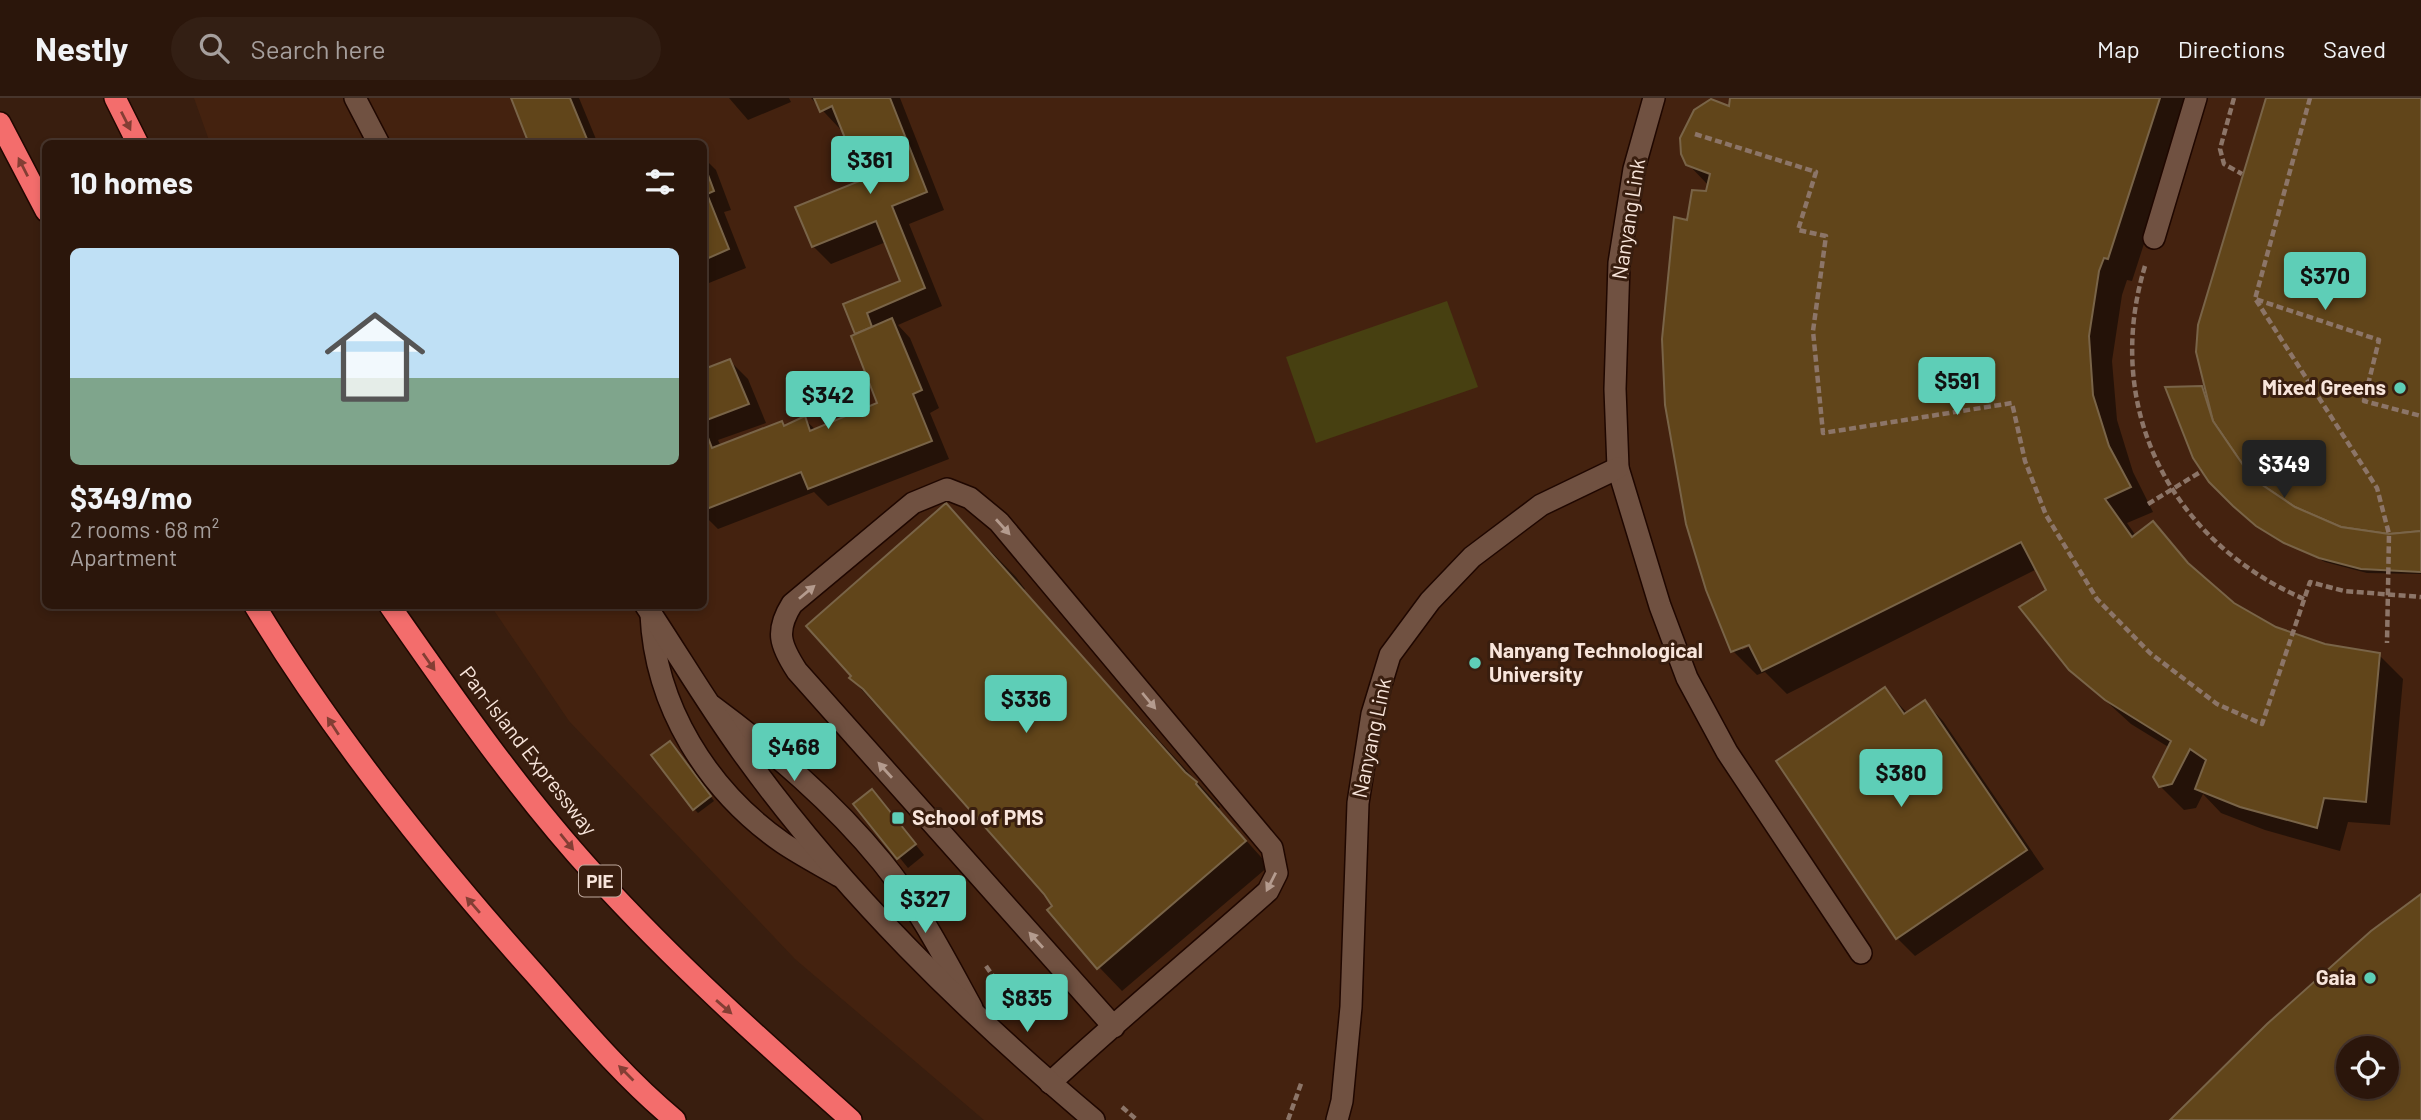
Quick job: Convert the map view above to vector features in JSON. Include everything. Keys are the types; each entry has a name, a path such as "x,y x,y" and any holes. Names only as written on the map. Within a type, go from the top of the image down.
{"highway":[{"path":"115,98 136,140"},
{"path":"0,123 42,203"},
{"path":"257,609 344,743 470,901 588,1034 675,1120"},
{"name":"Pan-Island Expressway","path":"392,609 469,720 593,874 708,993 851,1120"}],"street":[{"path":"355,98 377,140"},
{"name":"Nanyang Link","path":"1654,98 1634,169 1619,263 1615,389 1618,468 1660,606 1687,678 1727,752 1861,953"},
{"path":"2154,238 2196,98"},
{"name":"Nanyang Link","path":"1336,1120 1342,1101 1351,1007 1358,803 1373,714 1390,655 1430,601 1472,557 1541,505 1618,468"},
{"path":"1050,1083 1114,1027 1268,891 1277,873 1272,848 999,522 970,498 947,489 913,503 792,604 781,622 783,650 797,671 1114,1027"},
{"path":"648,610 743,752 847,880 976,1015 1094,1120"},
{"path":"648,610 653,650 662,684 682,733 721,788 782,842 847,880"},
{"path":"712,706 779,756 839,813 884,864 921,920 976,1015"}],"path":[{"path":"2234,98 2220,149 2224,164 2242,174"},
{"path":"2310,98 2255,299 2378,488 2389,534 2390,595 2387,643"},
{"path":"1695,134 1816,172 1798,230 1826,236 1813,331 1824,433 2012,403 2025,461 2046,515 2096,598 2150,653 2217,704 2262,724 2310,582 2344,590 2421,597"},
{"path":"2154,238 2134,301 2130,360 2142,427 2171,491 2202,530 2270,584 2304,599"},
{"path":"2255,299 2379,340 2364,401 2421,416"},
{"path":"2148,505 2202,471"},
{"path":"985,964 1025,1017"},
{"path":"1288,1120 1302,1081"}],"shaded area":[{"name":"Nanyang Technological University","path":"194,98 2421,98 2421,1120 984,1120 795,959 569,721 493,609 707,609 707,140 209,140"},
{"path":"1447,301 1478,387 1316,443 1286,357"}],"building":[{"path":"511,98 570,98 587,140 527,140"},
{"path":"814,98 890,98 927,192 892,206 925,288 867,313 872,327 855,334 843,304 900,281 876,221 812,247 795,207 862,180 832,106 820,112"},
{"path":"1730,98 2160,98 2108,259 2104,258 2099,271 2089,336 2093,395 2109,446 2131,487 2105,499 2132,537 2153,521 2188,563 2234,603 2276,627 2325,644 2380,653 2366,802 2324,798 2317,828 2240,807 2195,789 2206,760 2190,749 2172,784 2159,787 2153,777 2171,741 2105,700 2069,670 2019,607 2046,590 2021,542 1762,671 1749,645 1731,652 1706,590 1686,524 1665,405 1662,339 1674,217 1687,220 1692,190 1706,191 1710,174 1686,165 1681,154 1680,138 1694,110 1711,99 1729,106"},
{"path":"2266,98 2421,98 2421,531 2389,534 2341,527 2295,507 2252,478 2213,421 2196,352 2198,325"},
{"path":"707,172 714,191 707,194"},
{"path":"707,194 729,249 707,259"},
{"path":"892,318 922,390 913,394 932,441 808,489 801,472 707,509 707,435 712,448 782,421 784,426 805,416 810,431 877,403 851,336"},
{"path":"730,359 749,404 707,420 707,368"},
{"path":"2202,386 2213,421 2252,478 2295,507 2341,527 2389,534 2421,531 2421,572 2361,569 2319,558 2284,543 2256,526 2209,482 2193,458 2165,387"},
{"path":"946,503 1185,772 1197,782 1246,841 1097,969 1047,910 1052,906 1044,894 863,689 849,678 851,676 806,626"},
{"path":"1885,687 1904,714 1925,700 2027,850 1896,939 1776,761"},
{"path":"670,741 711,796 693,810 651,755"},
{"path":"872,789 916,844 897,859 853,804"},
{"name":"Gaia","path":"2421,894 2421,1120 2170,1120 2267,1024 2371,931"}],"place":[{"name":"Mixed Greens","path":"2400,388"},
{"name":"Nanyang Technological University","path":"1475,663"},
{"name":"School of PMS","path":"898,818"},
{"name":"Gaia","path":"2370,978"}]}
